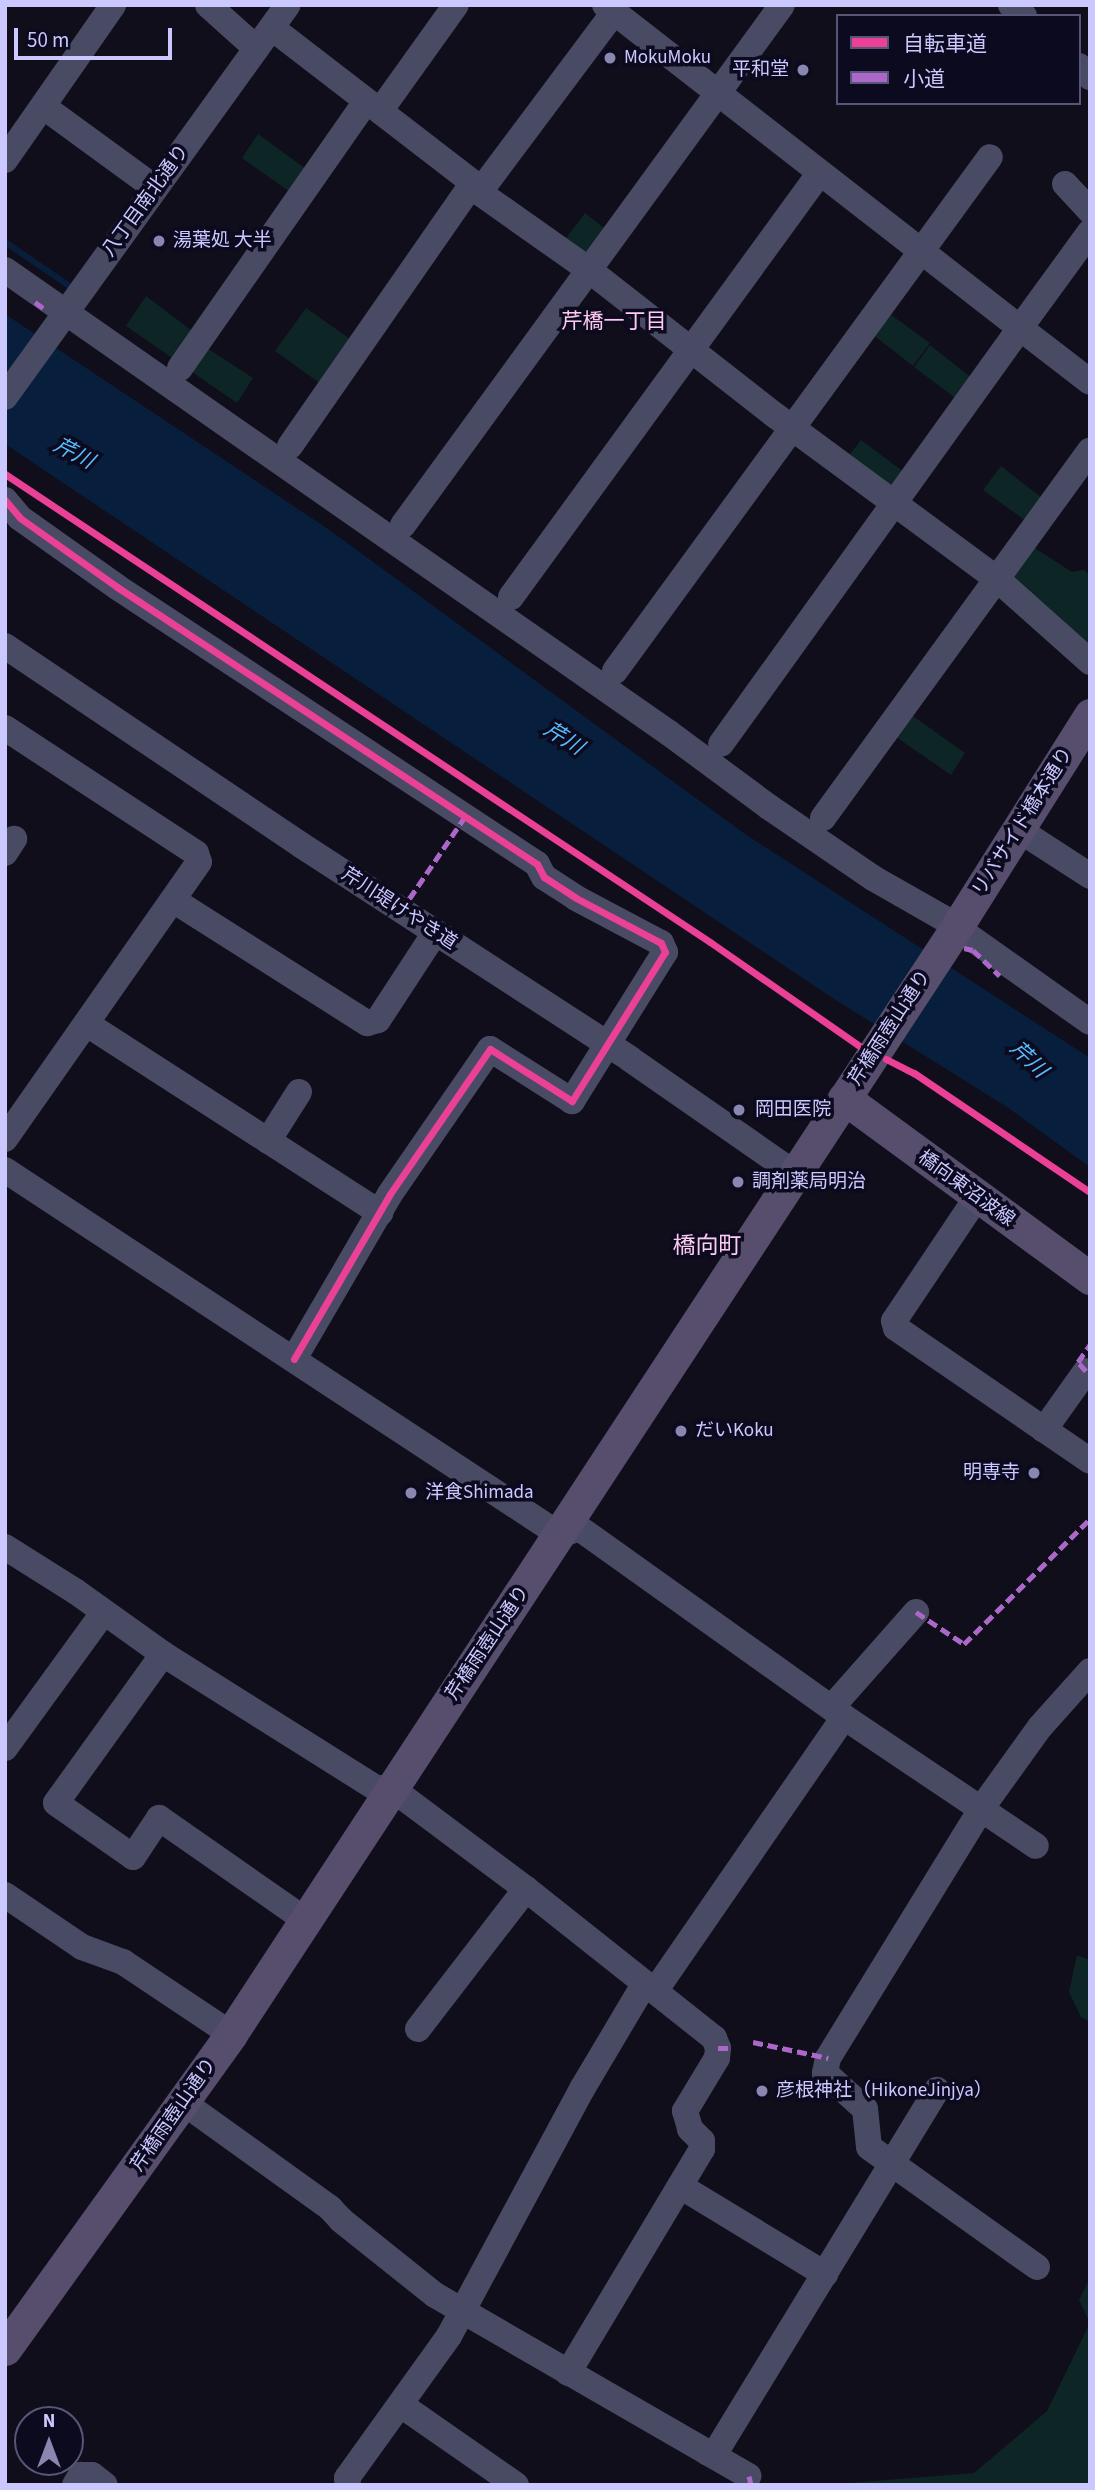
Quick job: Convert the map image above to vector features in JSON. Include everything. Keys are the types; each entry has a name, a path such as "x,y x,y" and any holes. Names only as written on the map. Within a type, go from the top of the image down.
{"main road":[{"name":"リバサイド橋本通り","path":"951,936 1076,735"},
{"name":"芹橋雨壺山通り","path":"12,2328 36,2291 184,2103 951,936"},
{"name":"橋向東沼波線","path":"844,1098 1090,1278"}],"street":[{"path":"5,160 113,5"},
{"path":"208,5 373,106 477,186 480,193 589,270 885,500 994,580 1090,662"},
{"name":"八丁目南北通り","path":"5,397 288,5"},
{"path":"180,368 247,269 373,106 456,5"},
{"path":"403,525 782,5"},
{"path":"290,446 477,186 610,9 892,233 1090,382"},
{"path":"44,107 155,188"},
{"path":"615,671 990,157"},
{"path":"511,597 819,174"},
{"path":"1065,184 1090,211"},
{"path":"720,744 885,500 1001,359 1020,328 1090,232"},
{"path":"5,270 63,316 669,733 951,936 1090,1022"},
{"path":"823,818 954,634 1090,451"},
{"path":"5,499 20,518 106,580 537,864 544,877 613,920 661,943 665,952 572,1101 489,1049 429,1134 294,1359"},
{"name":"芹川堤けやき道","path":"5,646 435,933 607,1044 794,1173"},
{"path":"5,727 196,853 198,862 5,1139"},
{"path":"1019,830 1090,876"},
{"path":"173,900 367,1023 378,1020 435,933"},
{"path":"87,1024 380,1213"},
{"path":"268,1141 299,1092"},
{"path":"5,1170 559,1535 579,1528 838,1712 1036,1846"},
{"path":"977,1197 894,1321 896,1328 1090,1461"},
{"path":"1044,1430 1086,1371"},
{"path":"5,1547 75,1591 163,1654 376,1788 391,1788 526,1889 714,2038 718,2048 717,2057 685,2111 690,2129 702,2141 702,2148 568,2373"},
{"path":"348,2485 348,2478 449,2336 582,2089 838,1712 916,1612"},
{"path":"5,1748 103,1613"},
{"path":"163,1654 56,1802 132,1857 159,1818 304,1919"},
{"path":"1037,2267 869,2147 865,2109 825,2073 828,2058 981,1808 1040,1727 1090,1671"},
{"path":"418,2029 526,1889"},
{"path":"5,1895 82,1947 123,1962 230,2034"},
{"path":"708,2454 717,2450 891,2163 939,2091"},
{"path":"184,2103 330,2208 341,2220 425,2287 461,2311 749,2476"},
{"path":"680,2186 825,2274"},
{"path":"401,2405 516,2485"},
{"path":"75,2485 81,2475 92,2475 105,2485"}],"green space":[{"path":"258,134 313,174 297,197 242,158"},
{"path":"585,213 609,232 588,263 561,245"},
{"path":"146,296 199,336 178,362 126,326"},
{"path":"306,308 356,343 325,387 275,351"},
{"path":"883,309 930,343 913,366 867,330"},
{"path":"930,345 977,382 962,403 914,367"},
{"path":"204,346 253,378 237,403 186,368"},
{"path":"861,440 908,475 893,496 844,462"},
{"path":"1001,466 1046,501 1030,524 983,490"},
{"path":"1030,545 1072,572 1084,570 1090,575 1090,654 1012,577"},
{"path":"906,711 965,753 951,775 890,733"},
{"path":"1077,1955 1090,1960 1090,2022 1081,2017 1069,1992"},
{"path":"1090,2278 1090,2323 1079,2300"},
{"path":"1090,2323 1090,2485 823,2485 974,2473 1047,2411"}],"water":[{"name":"芹川","path":"5,314 328,529 745,834 1090,1058 1090,1167 1007,1107 831,997 5,444"}],"waterway":[{"path":"5,242 71,287"}],"marked path":[{"path":"35,302 46,310"},
{"path":"401,911 465,817"},
{"path":"964,948 973,950 1000,976"},
{"path":"1086,1371 1078,1362 1090,1345"},
{"path":"916,1612 964,1644 1090,1519"},
{"path":"753,2042 828,2058"},
{"path":"718,2048 731,2048"},
{"path":"749,2476 751,2485"}],"cycle path":[{"path":"5,474 710,942 861,1047"},
{"path":"5,500 20,518 117,587 537,864 544,877 576,898 661,943 665,952 572,1101 490,1049 390,1194 294,1359"},
{"path":"886,1059 914,1073 1090,1192"}],"place":[{"name":"MokuMoku","path":"610,58"},
{"name":"平和堂","path":"803,70"},
{"name":"湯葉処 大半","path":"159,241"},
{"name":"岡田医院","path":"739,1110"},
{"name":"調剤薬局明治","path":"738,1182"},
{"name":"だいKoku","path":"681,1431"},
{"name":"明専寺","path":"1034,1473"},
{"name":"洋食Shimada","path":"411,1493"},
{"name":"彦根神社（HikoneJinjya）","path":"762,2091"}],"district":[{"name":"芹橋一丁目","path":"614,321"},
{"name":"橋向町","path":"707,1246"}]}
